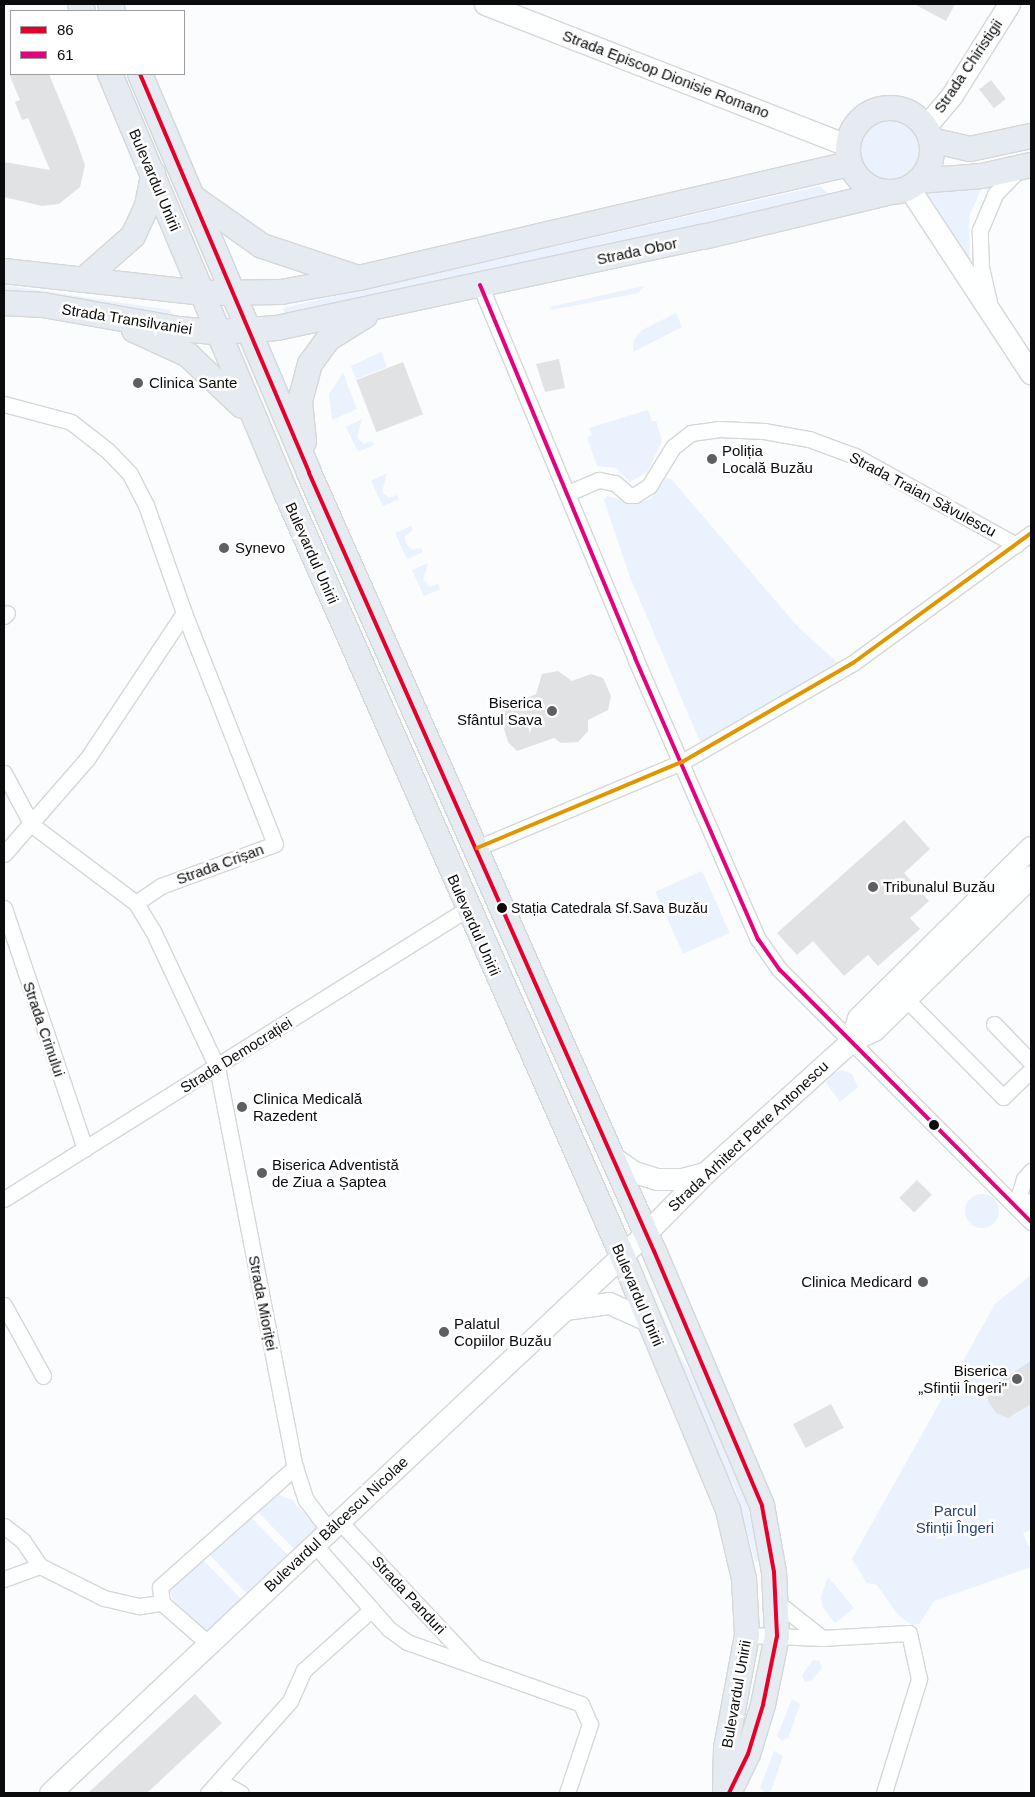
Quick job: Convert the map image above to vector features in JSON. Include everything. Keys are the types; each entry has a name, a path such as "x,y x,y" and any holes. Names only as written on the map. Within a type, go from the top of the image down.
{"main road":[{"name":"Bulevardul Unirii","path":"110,75 254,418 467,909 622,1255 728,1510 741,1561 747,1635 726,1748 725,1793"},
{"name":"Bulevardul Unirii","path":"140,75 309,474 614,1158 762,1506 770,1539 779,1606 777,1636 763,1705 748,1754 729,1793"},
{"path":"928,134 930,162 905,187 864,184 848,155 855,125 871,112 883,108 907,111 928,134 970,149 1031,136"},
{"path":"194,198 262,246 359,278 848,155"},
{"name":"Strada Obor","path":"249,331 386,306 905,187 982,176 1026,166"},
{"path":"83,280 133,236 147,206 153,174"},
{"name":"Strada Transilvaniei","path":"4,271 202,293 233,294 281,292 359,278"},
{"name":"Strada Transilvaniei","path":"4,303 83,312 217,332 249,331"},
{"path":"309,474 300,402 310,364 328,340 386,306"},
{"path":"83,312 149,336 188,355 227,388 254,418"},
{"path":"741,1561 779,1606"}],"street":[{"name":"Strada Episcop Dionisie Romano","path":"485,4 848,155"},
{"name":"Strada Chiristigii","path":"928,134 1009,4"},
{"path":"990,309 981,268 980,230 995,194 1026,166"},
{"path":"905,187 990,309 1023,350 1031,374"},
{"path":"480,285 758,939 780,970 851,1041 1024,1203"},
{"name":"Strada Crișan","path":"4,404 71,422 107,450 130,474 146,505 184,613 275,844 161,886 136,903"},
{"name":"Strada Traian Săvulescu","path":"568,492 599,480 615,483 629,495 635,495 650,486 673,447 692,433 718,429 764,431 809,439 855,456 1016,545"},
{"path":"477,848 682,762 853,663 1031,533"},
{"path":"4,854 32,826 87,759 184,613"},
{"path":"4,772 32,826 136,903 153,931 217,1067"},
{"name":"Strada Arhitect Petre Antonescu","path":"851,1041 858,1018 1031,847"},
{"name":"Strada Arhitect Petre Antonescu","path":"622,1255 705,1173 851,1041 874,1030 1031,876"},
{"name":"Strada Crinului","path":"4,908 85,1149"},
{"name":"Strada Democrației","path":"4,1199 467,909"},
{"path":"906,999 1003,1097 1031,1070"},
{"path":"994,1024 1031,1062"},
{"name":"Strada Mioriței","path":"217,1067 295,1467 306,1500 328,1532"},
{"path":"614,1158 634,1172 658,1179 682,1179 705,1173"},
{"path":"1031,1171 1024,1179 1024,1203 1031,1222"},
{"name":"Bulevardul Bălcescu Nicolae","path":"50,1793 622,1255"},
{"path":"565,1309 609,1304 649,1321"},
{"path":"4,1305 43,1376"},
{"path":"208,1644 162,1603 160,1587 170,1576 295,1467"},
{"path":"4,1526 23,1541 40,1566 121,1604 140,1606 162,1603"},
{"name":"Strada Panduri","path":"328,1532 372,1609 407,1642 478,1669 581,1704 590,1724 567,1793"},
{"name":"Strada Panduri","path":"328,1532 478,1669"},
{"path":"4,1579 40,1566"},
{"path":"779,1606 822,1638"},
{"path":"208,1793 290,1701 304,1670 372,1609"},
{"path":"747,1635 822,1638 909,1633 919,1679 884,1793"},
{"path":"219,1781 241,1793"}],"green space":[{"path":"883,115 897,115 910,121 919,130 925,143 923,163 915,175 897,185 883,185 870,179 861,170 855,157 855,143 861,130 870,121"},
{"path":"820,186 833,198 285,315 283,308"},
{"path":"981,189 969,217 970,261 926,195 930,191"},
{"path":"4,285 170,310 175,321 4,298"},
{"path":"644,286 638,293 552,310 549,307"},
{"path":"676,313 682,327 633,352 634,340 642,330"},
{"path":"381,352 387,367 356,379 351,366"},
{"path":"343,373 357,409 332,420 329,394"},
{"path":"648,410 652,421 656,421 662,441 647,472 630,482 616,468 597,466 587,437 592,435 589,428"},
{"path":"362,419 357,438 364,444 372,441 374,445 358,452 346,427"},
{"path":"387,473 382,492 389,498 397,495 399,499 383,506 371,481"},
{"path":"666,478 671,479 799,628 838,663 701,744 630,577 604,500 607,496 636,504 650,499"},
{"path":"411,526 413,530 405,536 406,544 413,550 421,548 423,552 407,559 395,533"},
{"path":"428,563 423,580 430,587 438,584 440,589 424,596 412,570"},
{"path":"702,871 730,933 683,954 655,892"},
{"path":"842,1070 852,1074 858,1087 840,1102 826,1083 831,1074"},
{"path":"982,1194 994,1199 999,1211 994,1223 982,1228 970,1223 965,1211 970,1199"},
{"path":"642,1264 678,1353 695,1380 742,1486 762,1560 755,1561 735,1487 716,1456"},
{"name":"Parcul Sfinții Îngeri","path":"1031,1275 1031,1530 1023,1533 1028,1546 1031,1545 1031,1567 934,1601 919,1624 912,1625 898,1615 877,1585 867,1583 852,1559 995,1304"},
{"path":"277,1494 292,1500 321,1532 298,1553 255,1509"},
{"path":"249,1515 292,1560 252,1598 209,1554"},
{"path":"201,1558 245,1603 208,1638 175,1603 170,1592 174,1582"},
{"path":"828,1577 854,1608 835,1623 823,1608 821,1597"},
{"path":"813,1660 820,1661 822,1668 812,1680 805,1682 802,1675"},
{"path":"792,1699 800,1704 788,1738 782,1741 777,1736"},
{"path":"774,1751 783,1756 771,1791 765,1793 760,1788"}],"building":[{"path":"914,4 955,4 946,21"},
{"path":"9,74 49,75 85,165 80,187 59,204 42,206 4,197 4,162 50,170 28,118 22,120 15,102 20,100"},
{"path":"991,80 1006,99 994,108 979,89"},
{"path":"559,359 565,388 545,392 536,364"},
{"path":"403,362 423,414 376,432 356,380"},
{"name":"Biserica Sfântul Sava","path":"558,671 572,681 591,674 603,678 611,696 608,710 588,720 588,731 578,742 561,743 554,738 517,751 508,742 499,713 504,707 536,694 542,674"},
{"name":"Tribunalul Buzău","path":"904,820 930,849 904,873 929,901 910,918 920,929 878,966 868,955 844,976 813,941 797,955 777,933"},
{"path":"917,1180 932,1195 914,1213 899,1198"},
{"name":"Biserica „Sfinții Îngeri\"","path":"1031,1361 1031,1404 1008,1418 996,1413 988,1401 988,1389"},
{"path":"831,1404 844,1428 806,1448 793,1424"},
{"path":"195,1694 222,1723 147,1793 88,1793"}],"transit line":[{"name":"86","path":"140,75 309,473 654,1251 762,1506 774,1572 777,1636 763,1705 748,1754 729,1793"},
{"name":"61","path":"480,285 635,658 758,939 780,970 1031,1222"},
{"path":"477,848 682,762 853,663 1031,533"}],"place":[{"name":"Clinica Sante","path":"138,383"},
{"name":"Poliția Locală Buzău","path":"712,459"},
{"name":"Synevo","path":"224,548"},
{"name":"Biserica Sfântul Sava","path":"552,711"},
{"name":"Tribunalul Buzău","path":"873,887"},
{"name":"Stația Catedrala Sf.Sava Buzău","path":"502,908"},
{"name":"Clinica Medicală Razedent","path":"242,1107"},
{"name":"Biserica Adventistă de Ziua a Șaptea","path":"262,1173"},
{"name":"Clinica Medicard","path":"923,1282"},
{"name":"Palatul Copiilor Buzău","path":"444,1332"},
{"name":"Biserica „Sfinții Îngeri\"","path":"1017,1379"}]}
